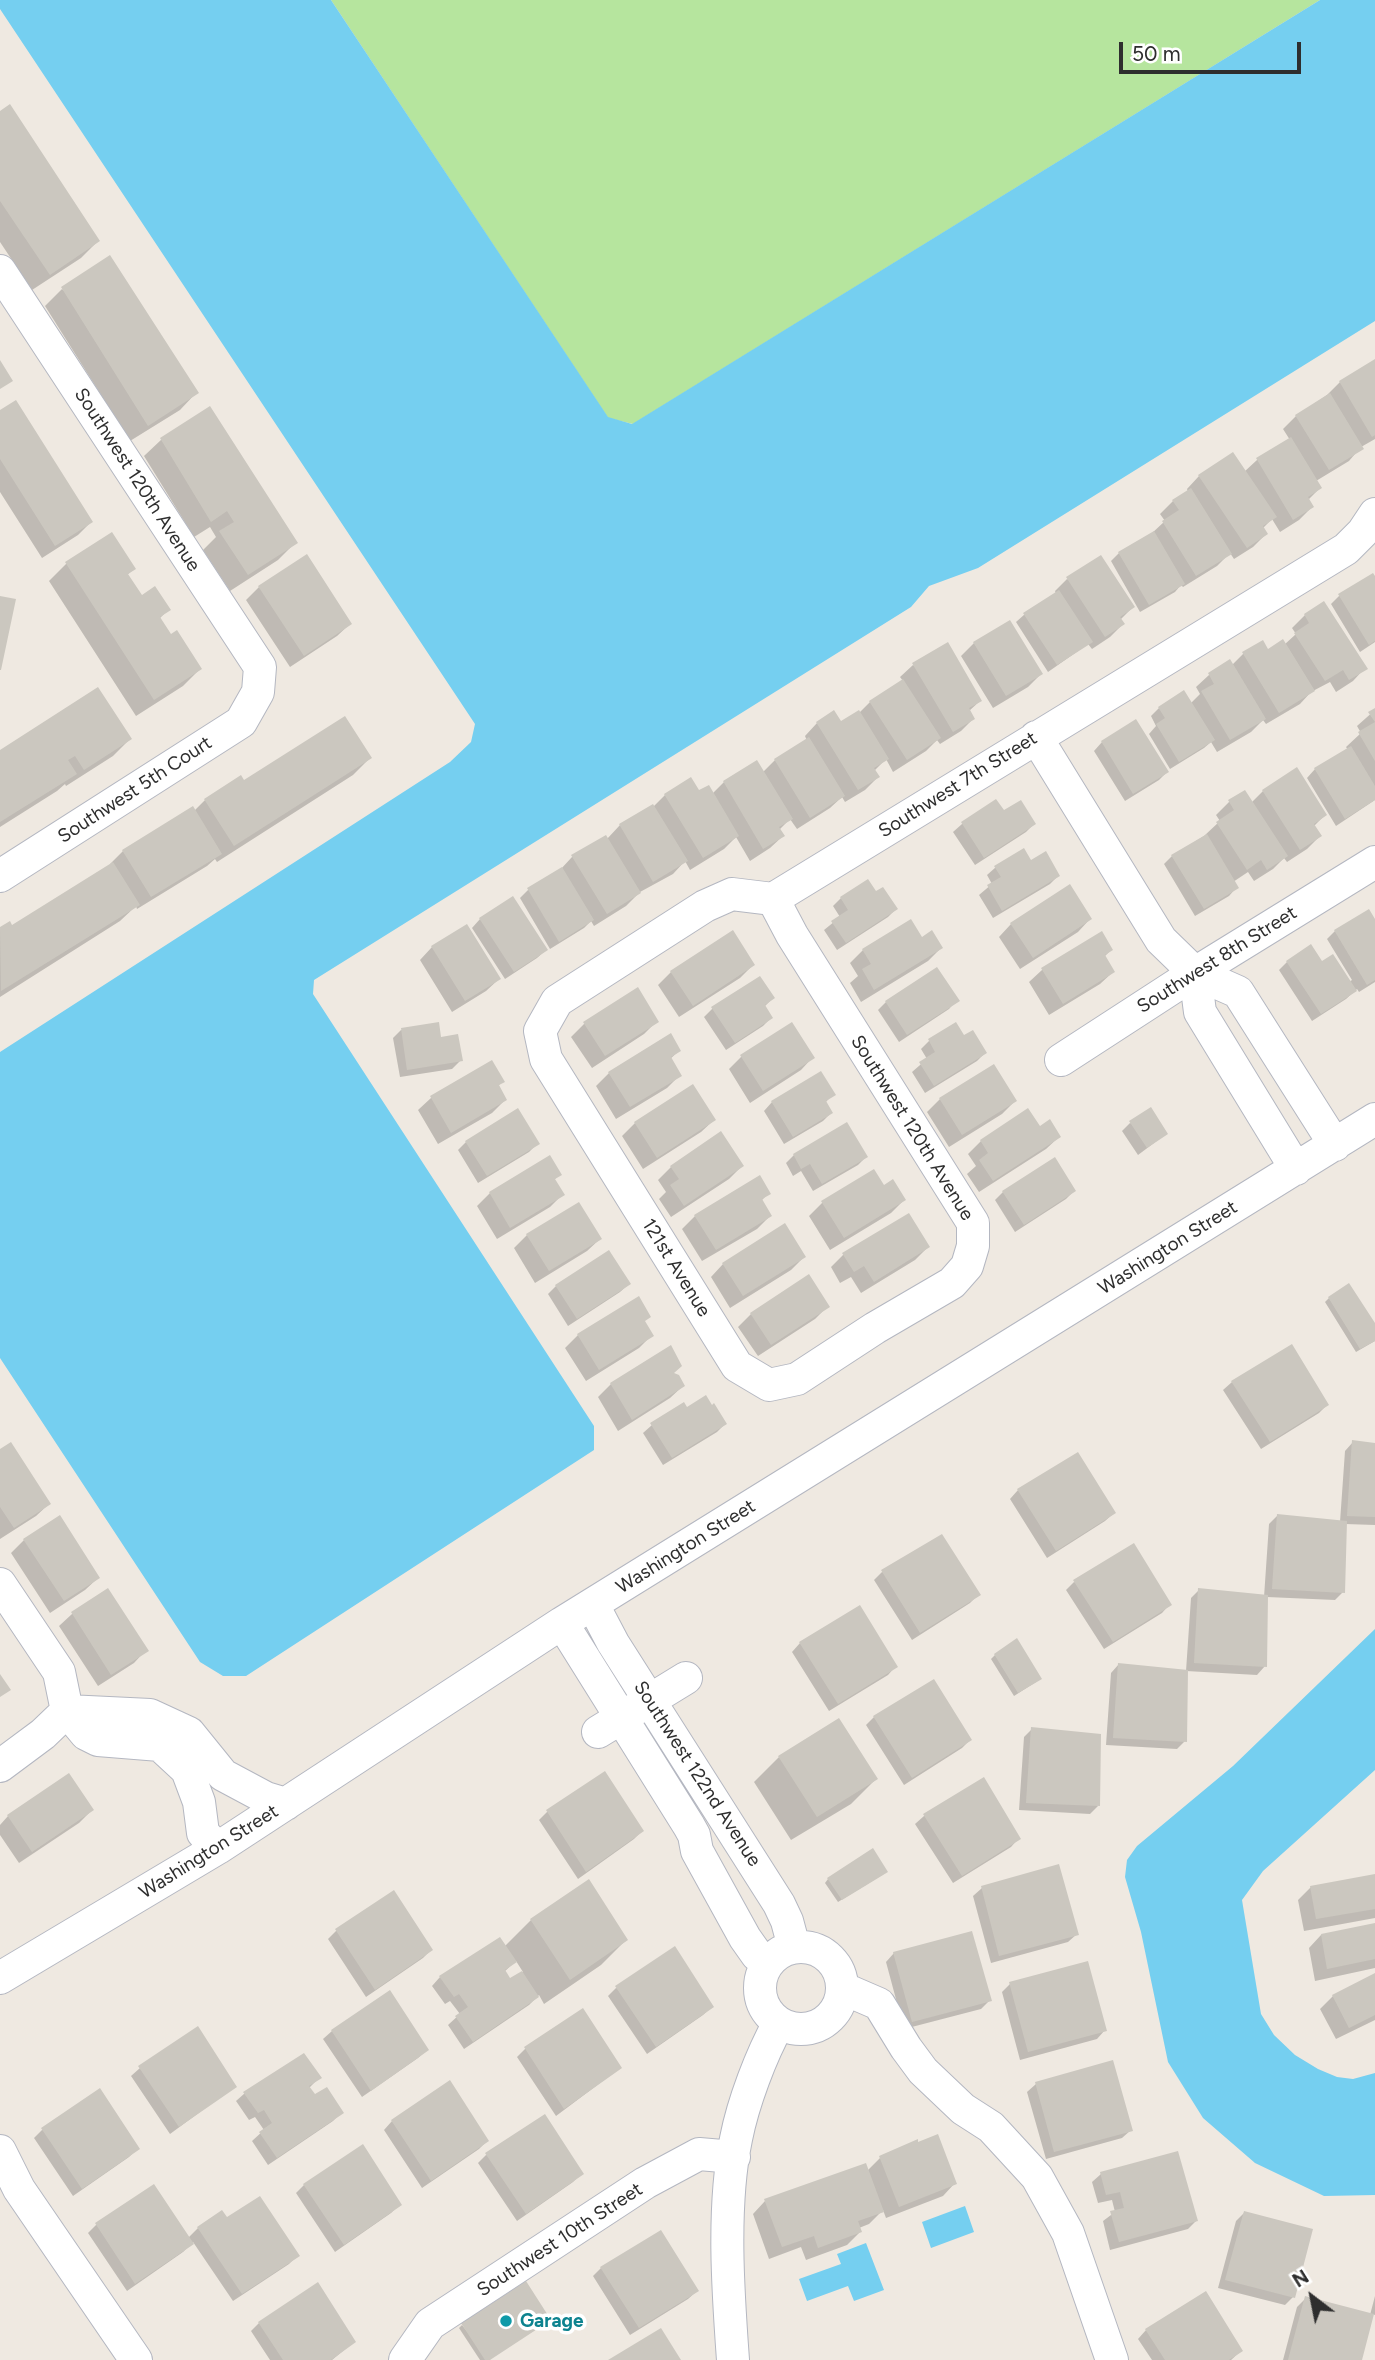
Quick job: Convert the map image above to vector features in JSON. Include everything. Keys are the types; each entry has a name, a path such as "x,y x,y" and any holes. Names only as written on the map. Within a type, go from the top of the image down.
{"street":[{"name":"Southwest 120th Avenue","path":"0,271 260,667 258,692"},
{"name":"Southwest 7th Street","path":"773,900 1346,549 1363,532 1375,514"},
{"name":"Southwest 5th Court","path":"0,876 241,723 258,692"},
{"path":"1036,737 1161,940 1195,973 1238,992 1335,1144"},
{"name":"Southwest 8th Street","path":"1061,1060 1195,973 1375,862"},
{"name":"121st Avenue","path":"773,900 732,894 705,906 557,1001 540,1031 546,1059 737,1366 769,1385 797,1379 875,1328"},
{"name":"Southwest 120th Avenue","path":"773,900 792,935 973,1223 974,1246 967,1266 952,1283 875,1328"},
{"path":"1195,973 1200,1012 1296,1169"},
{"name":"Washington Street","path":"0,1978 218,1848 562,1623 1375,1119"},
{"path":"0,1584 59,1672 67,1711 86,1734 98,1740 160,1745 187,1770 199,1802 203,1833 218,1848"},
{"name":"Southwest 122nd Avenue","path":"562,1623 610,1725 694,1835 696,1851 745,1938 773,1955 787,1921 779,1904 613,1643 593,1605"},
{"path":"610,1725 686,1678"},
{"path":"0,1766 43,1734 67,1711 150,1715 189,1733 223,1775 266,1798 286,1804"},
{"path":"818,1950 835,1965 842,1988 841,2000 828,2019 818,2025 797,2029 771,2017 761,2000 760,1981 773,1955 818,1950"},
{"path":"842,1988 879,2004 923,2071 964,2109 991,2127 1037,2177 1068,2233 1112,2360"},
{"path":"733,2360 728,2207 734,2157 737,2136 760,2065 779,2023"},
{"path":"0,2151 19,2189 136,2360"},
{"name":"Southwest 10th Street","path":"405,2360 430,2324 645,2183 699,2154 734,2157"}],"green space":[{"path":"331,0 1320,0 633,424 608,418"}],"water":[{"path":"0,0 331,0 608,417 632,424 1320,0 1375,0 1375,321 978,568 929,586 911,607 314,980 313,994 594,1426 594,1450 246,1676 223,1676 200,1662 0,1358 0,1052 450,762 471,742 475,724 0,9"},
{"path":"1375,1629 1375,1770 1263,1871 1242,1900 1261,2014 1274,2035 1295,2055 1337,2077 1353,2079 1375,2073 1375,2195 1324,2196 1255,2163 1203,2118 1168,2062 1141,1932 1125,1877 1127,1860 1137,1846 1233,1766"},
{"path":"965,2206 974,2232 931,2248 922,2222"},
{"path":"866,2243 884,2290 854,2301 848,2286 807,2301 799,2279 841,2264 837,2254"}],"building":[{"path":"10,104 100,241 50,275 0,201 0,111"},
{"path":"110,255 199,393 148,426 61,287"},
{"path":"1375,359 1375,435 1372,437 1339,381"},
{"path":"0,360 13,381 0,389"},
{"path":"1330,393 1364,449 1329,470 1295,415"},
{"path":"16,400 93,522 55,546 0,459 0,410"},
{"path":"210,406 298,543 248,575 219,531 234,522 227,511 211,522 160,438"},
{"path":"1291,437 1322,488 1308,497 1314,507 1293,520 1256,458"},
{"path":"1233,452 1277,517 1263,526 1268,534 1247,548 1198,475"},
{"path":"1191,488 1232,554 1196,576 1162,521 1179,510 1172,500"},
{"path":"1154,531 1185,584 1149,605 1118,552"},
{"path":"112,532 136,569 128,574 142,595 155,586 171,610 160,617 171,634 177,630 202,669 154,700 65,562"},
{"path":"307,554 352,624 304,656 258,586"},
{"path":"1101,555 1135,607 1120,617 1125,624 1105,637 1066,577"},
{"path":"1373,573 1375,641 1369,645 1338,594"},
{"path":"1059,590 1093,642 1057,665 1023,613"},
{"path":"0,596 16,599 1,670 0,670"},
{"path":"1324,601 1368,669 1349,680 1343,670 1325,681 1294,633 1309,623 1304,614"},
{"path":"1010,620 1043,674 1006,696 973,642"},
{"path":"1283,639 1315,691 1279,713 1242,652 1263,640 1268,649"},
{"path":"948,642 982,701 969,708 975,719 953,732 912,663"},
{"path":"1230,659 1266,719 1230,740 1201,691 1214,684 1208,673"},
{"path":"903,679 941,738 907,760 869,701"},
{"path":"98,687 132,739 84,770 75,756 68,760 77,774 0,822 0,750"},
{"path":"1184,690 1215,740 1179,762 1156,724 1165,718 1158,707"},
{"path":"1375,708 1375,722 1368,712"},
{"path":"834,710 841,721 859,710 889,759 874,768 880,777 858,790 816,722"},
{"path":"345,716 372,758 234,846 204,799 241,775 244,780"},
{"path":"1136,719 1169,772 1133,794 1101,741"},
{"path":"1375,722 1375,761 1358,732"},
{"path":"809,737 845,796 810,818 774,759"},
{"path":"1351,746 1375,786 1375,800 1345,819 1314,768"},
{"path":"757,760 793,819 779,827 785,836 763,849 723,781"},
{"path":"1297,767 1327,815 1314,824 1322,836 1300,850 1262,790"},
{"path":"691,777 699,790 709,785 739,836 703,858 664,794"},
{"path":"1245,790 1288,856 1267,870 1261,860 1247,870 1216,822 1234,810 1228,800"},
{"path":"996,799 1004,810 1021,800 1036,824 984,858 961,822"},
{"path":"653,804 688,861 653,882 619,824"},
{"path":"193,806 222,854 151,897 122,850"},
{"path":"1207,834 1239,888 1204,909 1171,855"},
{"path":"606,835 641,893 607,914 571,855"},
{"path":"1024,848 1031,860 1046,851 1060,876 1002,911 987,885 1001,877 994,866"},
{"path":"113,862 140,905 1,991 0,927 10,921 12,925"},
{"path":"562,867 594,920 559,942 527,888"},
{"path":"868,879 876,891 883,887 898,909 846,943 831,921 848,910 840,897"},
{"path":"1070,884 1092,919 1033,958 1010,923"},
{"path":"513,896 548,950 514,972 479,918"},
{"path":"1369,909 1375,919 1375,980 1367,985 1334,930"},
{"path":"911,919 922,937 932,930 943,948 874,990 862,969 871,964 862,949"},
{"path":"467,924 501,979 465,1001 431,946"},
{"path":"733,930 755,965 693,1006 670,971"},
{"path":"1102,931 1113,950 1105,955 1115,972 1063,1004 1041,968"},
{"path":"1311,944 1322,961 1333,954 1357,991 1321,1014 1286,961"},
{"path":"937,967 960,1001 907,1035 885,1001"},
{"path":"760,976 775,998 765,1005 773,1018 735,1043 711,1007"},
{"path":"638,987 659,1022 605,1056 583,1022"},
{"path":"439,1022 441,1037 458,1034 463,1061 407,1070 401,1028"},
{"path":"792,1022 815,1058 763,1091 740,1055"},
{"path":"956,1022 964,1035 973,1030 987,1053 934,1086 919,1062 935,1052 928,1039"},
{"path":"671,1033 681,1051 671,1057 682,1076 630,1107 608,1072"},
{"path":"492,1060 505,1082 499,1085 507,1100 451,1133 430,1096"},
{"path":"994,1064 1017,1101 962,1135 939,1098"},
{"path":"821,1071 836,1095 826,1101 833,1113 793,1137 771,1101"},
{"path":"693,1084 716,1120 657,1158 634,1122"},
{"path":"1151,1107 1168,1134 1147,1148 1129,1121"},
{"path":"518,1108 540,1144 487,1176 465,1141"},
{"path":"1028,1108 1040,1126 1050,1119 1061,1137 993,1181 979,1160 988,1153 980,1140"},
{"path":"847,1122 868,1157 822,1184 810,1164 801,1169 793,1154"},
{"path":"721,1131 744,1166 684,1206 670,1185 679,1179 670,1166"},
{"path":"550,1155 562,1175 555,1179 565,1195 510,1228 489,1192"},
{"path":"1055,1157 1076,1191 1024,1225 1002,1191"},
{"path":"874,1169 884,1185 893,1179 906,1200 844,1238 821,1201"},
{"path":"760,1175 771,1194 762,1199 772,1216 716,1250 694,1215"},
{"path":"579,1202 602,1239 549,1271 526,1234"},
{"path":"909,1213 930,1247 874,1282 864,1266 854,1272 842,1253"},
{"path":"785,1223 806,1257 743,1296 722,1263"},
{"path":"609,1250 631,1284 577,1319 555,1285"},
{"path":"809,1274 830,1307 771,1345 750,1313"},
{"path":"1349,1283 1375,1323 1375,1341 1360,1349 1328,1297"},
{"path":"639,1296 651,1317 645,1321 654,1336 599,1370 577,1334"},
{"path":"1292,1344 1329,1405 1270,1442 1231,1381"},
{"path":"671,1345 682,1366 674,1373 679,1375 685,1386 632,1420 610,1383"},
{"path":"706,1395 727,1424 672,1458 650,1423 684,1402 687,1407"},
{"path":"1352,1440 1375,1443 1375,1517 1347,1516"},
{"path":"11,1442 51,1504 14,1528 0,1507 0,1449"},
{"path":"1078,1452 1116,1513 1056,1551 1017,1489"},
{"path":"1277,1514 1347,1521 1345,1593 1272,1589"},
{"path":"60,1515 100,1578 64,1601 23,1539"},
{"path":"942,1534 981,1595 920,1633 881,1570"},
{"path":"1134,1543 1172,1605 1113,1642 1073,1580"},
{"path":"108,1588 149,1651 111,1675 71,1612"},
{"path":"1198,1588 1268,1595 1267,1667 1194,1663"},
{"path":"860,1605 898,1667 838,1704 799,1642"},
{"path":"1017,1638 1042,1679 1018,1693 994,1654"},
{"path":"1118,1663 1188,1670 1187,1742 1113,1738"},
{"path":"0,1674 11,1690 0,1697"},
{"path":"934,1679 972,1740 912,1778 873,1716"},
{"path":"839,1718 878,1779 817,1817 778,1756"},
{"path":"1031,1727 1101,1734 1100,1806 1026,1803"},
{"path":"605,1771 644,1831 586,1872 546,1810"},
{"path":"69,1773 94,1810 32,1852 7,1815"},
{"path":"984,1777 1021,1839 962,1876 923,1814"},
{"path":"873,1848 888,1872 842,1900 827,1878"},
{"path":"1059,1864 1079,1935 999,1956 981,1886"},
{"path":"1375,1874 1375,1909 1316,1919 1310,1886"},
{"path":"589,1879 628,1940 570,1980 530,1919"},
{"path":"394,1890 433,1950 375,1990 335,1929"},
{"path":"1375,1923 1375,1959 1327,1969 1321,1934"},
{"path":"972,1931 992,2001 912,2022 893,1952"},
{"path":"500,1937 517,1962 505,1970 510,1978 522,1971 539,1997 473,2042 455,2016 468,2007 459,1994 454,1997 439,1976"},
{"path":"675,1946 714,2007 656,2047 615,1986"},
{"path":"1088,1961 1107,2031 1028,2052 1009,1982"},
{"path":"1375,1973 1375,2015 1349,2028 1332,1995"},
{"path":"390,1990 429,2050 371,2091 331,2030"},
{"path":"583,2008 622,2068 564,2109 524,2047"},
{"path":"198,2026 237,2087 179,2127 138,2066"},
{"path":"304,2053 322,2078 309,2086 315,2094 327,2087 344,2113 277,2158 259,2132 272,2123 264,2110 258,2113 243,2092"},
{"path":"1113,2060 1133,2131 1054,2152 1035,2082"},
{"path":"450,2080 489,2141 431,2181 391,2120"},
{"path":"100,2088 140,2149 82,2189 41,2128"},
{"path":"545,2114 584,2174 526,2214 485,2153"},
{"path":"938,2134 957,2184 899,2207 879,2156 918,2139 918,2142"},
{"path":"363,2144 402,2205 344,2245 303,2184"},
{"path":"1178,2151 1198,2221 1119,2242 1110,2211 1124,2208 1120,2192 1106,2195 1100,2172"},
{"path":"866,2163 884,2212 858,2221 862,2232 818,2248 814,2236 782,2247 764,2199"},
{"path":"154,2184 194,2244 135,2284 95,2223"},
{"path":"260,2196 300,2256 242,2294 197,2227 222,2210 227,2217"},
{"path":"1244,2211 1313,2229 1295,2298 1225,2280"},
{"path":"661,2230 699,2291 639,2328 600,2267"},
{"name":"Garage","path":"526,2281 551,2320 490,2360 485,2360 461,2323"},
{"path":"318,2282 356,2342 331,2360 283,2360 258,2322"},
{"path":"1206,2291 1243,2351 1229,2360 1165,2360 1145,2329"},
{"path":"1305,2296 1374,2314 1362,2360 1288,2360"},
{"path":"661,2328 681,2360 608,2360"}],"place":[{"name":"Garage","path":"506,2321"}]}
